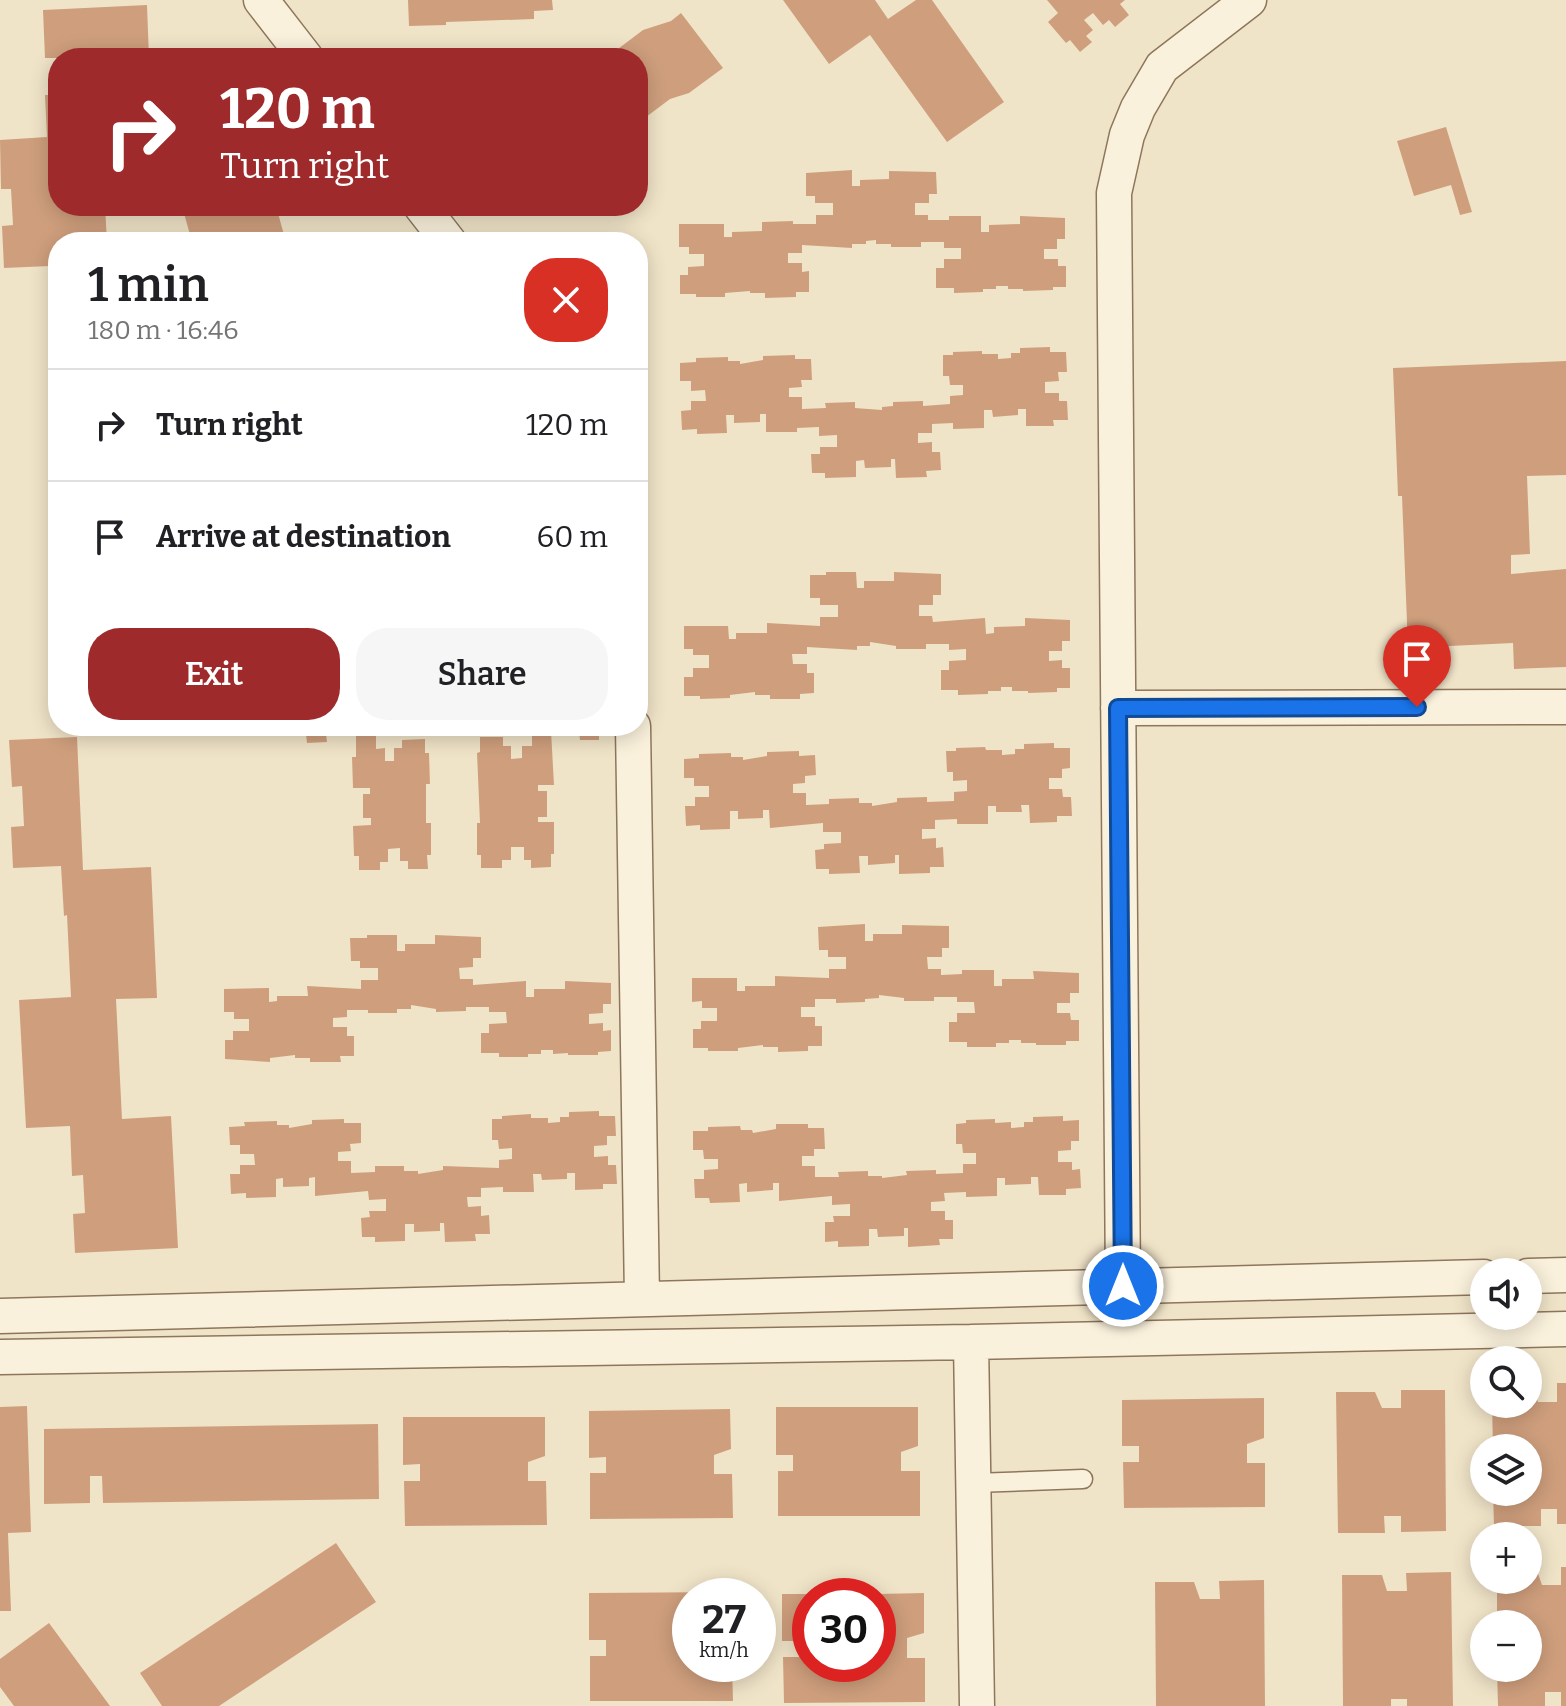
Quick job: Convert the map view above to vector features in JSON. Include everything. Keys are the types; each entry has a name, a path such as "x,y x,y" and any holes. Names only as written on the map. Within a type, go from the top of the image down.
{"street":[{"path":"261,0 298,48"},
{"path":"1123,1286 1114,193 1119,164 1138,108 1162,67 1249,0"},
{"path":"429,216 441,232"},
{"path":"1118,708 1566,707"},
{"path":"633,736 642,1299"},
{"path":"1542,1276 1566,1275"},
{"path":"0,1316 1470,1277"},
{"path":"1363,1280 1365,1334"},
{"path":"0,1357 1566,1329"},
{"path":"971,1342 977,1706"}],"lane":[{"path":"974,1483 1083,1479"}],"building":[{"path":"408,0 552,0 553,10 534,11 534,19 409,26"},
{"path":"783,0 875,0 888,19 916,0 932,0 1004,102 947,142 870,35 829,64"},
{"path":"1047,0 1125,0 1120,4 1129,15 1115,27 1109,20 1103,25 1093,13 1084,20 1093,30 1086,36 1092,42 1080,52 1070,40 1066,43 1048,22 1058,13"},
{"path":"147,5 149,48 48,48 48,58 45,58 43,10"},
{"path":"681,13 723,68 689,93 670,99 648,116 648,48 619,48 643,30 671,21"},
{"path":"45,95 48,95 48,216 106,216 106,232 48,232 48,266 4,268 2,226 13,225 11,189 1,189 0,140 47,137"},
{"path":"1446,127 1472,212 1460,215 1451,185 1414,196 1397,141"},
{"path":"852,170 852,186 860,186 860,180 889,179 889,171 936,172 937,194 929,194 929,203 915,203 915,215 928,215 928,220 949,220 949,216 981,216 981,232 989,232 989,225 1020,224 1020,216 1065,218 1065,239 1057,239 1057,249 1044,249 1044,259 1058,259 1058,266 1066,266 1066,287 1023,291 996,286 996,289 983,289 983,292 954,293 954,288 936,288 936,268 944,268 944,259 961,259 961,248 944,248 944,242 921,242 921,247 891,247 891,244 876,244 876,240 852,244 852,248 802,245 802,253 788,253 788,263 802,263 802,272 809,271 809,292 796,292 796,297 765,298 765,293 750,291 725,293 725,297 680,294 680,275 688,275 688,267 704,266 704,254 689,254 689,247 679,247 679,224 724,224 724,237 732,237 732,232 762,231 762,222 816,224 816,215 833,215 833,203 815,203 815,196 806,196 806,173"},
{"path":"185,216 279,216 283,232 189,232"},
{"path":"1050,347 1050,352 1066,352 1067,372 1058,372 1059,381 1045,382 1045,393 1059,393 1059,401 1067,401 1068,420 1053,420 1054,426 1026,426 1026,409 1018,409 1018,415 993,417 992,410 984,410 984,428 953,429 953,423 932,424 932,433 918,433 918,443 932,442 932,452 940,452 941,470 926,471 927,477 896,478 895,459 891,459 891,467 865,468 864,460 856,461 856,477 825,478 825,473 812,473 811,454 820,454 820,447 837,447 837,435 819,436 819,427 797,428 797,432 766,432 766,414 760,414 760,422 734,423 734,415 726,415 727,433 697,434 697,429 682,430 681,411 691,410 691,401 706,401 705,390 691,391 691,381 680,381 680,363 696,362 696,358 728,357 728,361 740,361 740,364 763,360 763,356 795,355 795,359 811,359 812,380 801,380 802,387 789,388 789,397 802,397 802,409 826,408 825,403 855,402 855,408 882,410 882,407 893,406 893,402 923,401 923,406 950,404 950,396 963,395 963,385 950,385 949,376 943,376 943,355 982,351 982,354 998,354 998,359 1011,358 1011,353 1020,353 1020,348"},
{"path":"1566,361 1566,475 1527,476 1530,554 1511,555 1511,574 1566,569 1566,667 1514,669 1513,643 1408,648 1393,368"},
{"path":"826,572 856,572 857,588 864,588 864,581 894,581 894,572 941,574 941,595 933,595 933,605 919,605 919,616 932,616 933,622 985,618 986,634 994,633 994,627 1025,626 1025,618 1070,620 1070,641 1062,641 1062,651 1049,651 1049,661 1062,660 1062,668 1070,668 1070,688 1057,688 1057,692 1028,693 1001,687 1001,691 988,691 988,694 958,695 958,690 941,690 941,670 949,670 949,661 966,660 966,649 949,650 949,644 926,644 926,649 896,649 896,646 870,642 870,646 857,646 857,650 807,647 807,654 792,654 793,664 807,664 807,673 814,673 814,693 800,694 800,699 770,699 770,695 755,695 755,692 730,695 730,698 684,696 684,677 693,677 693,668 709,668 709,655 693,655 693,649 684,649 684,626 728,626 729,639 736,639 736,633 767,633 767,623 820,626 820,617 838,617 838,605 820,605 820,598 810,598 810,575 826,575"},
{"path":"306,736 326,736 327,742 307,743"},
{"path":"356,736 376,736 376,749 385,748 385,761 394,761 394,748 402,748 402,740 425,739 425,753 429,753 430,784 426,784 426,823 431,823 428,869 408,869 408,861 400,861 400,848 388,849 388,862 380,862 380,870 359,870 359,856 354,856 353,826 371,825 371,818 363,818 363,794 370,794 370,788 353,788 352,757 356,757"},
{"path":"532,736 551,736 554,785 538,785 538,791 547,791 547,817 538,817 538,822 554,822 551,867 531,868 531,860 524,860 524,847 511,847 511,860 502,860 502,868 481,868 481,855 477,855 477,823 480,823 477,753 480,752 480,737 503,737 503,746 511,746 511,759 522,758 522,746 532,746"},
{"path":"580,736 599,736 599,740 580,740"},
{"path":"77,737 83,870 151,867 157,998 116,999 122,1119 171,1116 178,1248 75,1253 73,1214 85,1213 83,1175 72,1176 70,1126 26,1128 19,1000 71,997 61,866 13,868 11,827 24,826 22,786 12,787 9,740"},
{"path":"1054,743 1054,748 1070,748 1070,768 1062,769 1062,778 1049,778 1049,789 1062,789 1063,797 1071,797 1072,816 1057,816 1057,822 1030,823 1029,805 1021,805 1022,812 996,812 996,806 988,806 988,824 957,824 957,819 935,820 935,829 922,829 922,839 936,838 936,848 943,847 944,867 930,867 930,873 899,874 899,855 895,855 895,863 868,865 868,856 859,856 860,873 829,874 829,869 816,869 815,850 824,849 824,844 841,843 841,832 823,832 823,823 770,828 769,810 763,810 763,818 738,819 738,811 730,811 730,829 700,830 700,825 686,826 685,806 695,806 695,797 709,797 709,786 694,786 694,778 684,778 684,759 699,758 699,754 731,753 731,757 743,757 743,760 767,756 767,752 799,751 799,756 815,755 816,775 805,776 805,783 793,784 793,793 806,793 806,805 829,804 829,799 859,798 859,803 872,803 872,806 897,802 897,798 927,797 927,802 954,801 954,792 967,791 967,780 953,781 953,772 947,772 946,751 985,747 986,750 1002,750 1002,755 1015,754 1015,749 1024,749 1024,744"},
{"path":"865,924 865,941 873,941 873,934 902,934 902,925 949,926 949,948 942,948 942,957 927,957 928,969 941,969 941,975 962,974 962,970 994,970 994,986 1002,986 1002,979 1034,979 1033,971 1079,973 1079,993 1070,993 1070,1003 1057,1003 1057,1013 1070,1013 1071,1020 1079,1020 1079,1041 1066,1041 1066,1045 1036,1045 1009,1040 1009,1043 996,1043 996,1047 967,1047 967,1042 949,1042 949,1022 957,1022 957,1013 975,1013 974,1002 957,1002 957,997 904,1001 904,998 879,995 879,998 865,999 865,1002 836,1003 836,999 815,999 815,1007 801,1007 801,1017 815,1017 815,1026 822,1026 822,1046 808,1046 808,1051 778,1052 778,1047 763,1045 738,1048 738,1051 693,1048 693,1029 701,1029 701,1021 717,1021 717,1008 702,1008 702,1001 692,1002 692,978 737,978 737,991 745,991 745,986 775,986 775,976 829,978 829,969 846,969 846,957 828,957 828,950 819,950 818,927"},
{"path":"367,935 397,935 397,951 405,951 405,944 435,944 435,935 481,937 481,958 473,958 473,967 459,968 460,979 473,979 473,985 526,981 526,997 534,997 534,989 565,989 565,981 611,983 611,1004 603,1004 603,1013 589,1014 589,1024 603,1023 603,1031 611,1030 611,1051 598,1052 598,1055 568,1055 541,1050 541,1054 528,1054 528,1057 499,1057 499,1053 481,1053 481,1033 489,1033 489,1024 507,1023 506,1012 489,1012 489,1007 466,1007 466,1011 436,1012 436,1009 411,1005 411,1009 397,1009 397,1013 347,1010 347,1017 333,1018 333,1027 347,1027 347,1036 354,1036 354,1056 340,1056 341,1062 310,1062 310,1058 295,1058 295,1055 270,1058 270,1062 225,1059 225,1040 233,1040 233,1031 249,1031 249,1019 234,1019 234,1012 224,1012 224,989 269,988 269,1002 277,1001 277,996 308,996 307,986 361,989 361,980 378,980 378,968 360,968 360,961 351,961 350,938 367,938"},
{"path":"599,1111 599,1116 615,1116 616,1136 607,1136 607,1145 594,1146 594,1157 608,1156 608,1165 616,1165 617,1184 603,1184 603,1189 575,1190 575,1173 567,1173 567,1179 542,1180 541,1174 533,1174 534,1192 503,1192 503,1187 481,1188 481,1197 467,1197 468,1207 481,1206 481,1216 489,1215 490,1234 475,1234 476,1241 445,1242 444,1223 440,1223 440,1231 414,1232 414,1224 405,1224 405,1241 375,1242 375,1237 362,1237 361,1218 370,1217 369,1211 386,1211 386,1199 369,1200 368,1191 315,1196 315,1177 309,1178 309,1186 283,1187 283,1178 276,1179 276,1197 246,1198 246,1193 231,1194 230,1174 240,1174 240,1165 255,1165 254,1154 240,1154 240,1145 230,1145 229,1127 245,1126 244,1122 277,1121 277,1125 289,1125 289,1128 312,1124 312,1120 344,1119 344,1123 361,1123 361,1143 350,1144 351,1151 338,1152 338,1161 351,1161 351,1173 375,1172 375,1166 404,1166 404,1171 418,1171 418,1174 443,1170 443,1166 499,1168 499,1160 512,1159 512,1148 499,1149 498,1140 492,1140 492,1119 531,1114 531,1118 548,1118 548,1123 560,1122 560,1117 569,1117 569,1112"},
{"path":"1063,1116 1063,1121 1079,1120 1079,1141 1071,1141 1071,1150 1058,1151 1058,1162 1072,1162 1072,1170 1080,1169 1081,1188 1066,1189 1066,1195 1039,1195 1038,1177 1031,1177 1031,1184 1005,1185 1005,1178 997,1178 997,1196 966,1197 966,1192 944,1193 945,1201 931,1202 931,1211 945,1211 945,1220 953,1220 953,1239 939,1239 940,1245 908,1247 908,1228 904,1228 904,1236 878,1237 877,1229 869,1229 869,1246 838,1247 838,1241 825,1242 825,1222 834,1222 833,1216 850,1216 850,1204 832,1205 832,1196 779,1201 779,1183 773,1183 773,1190 747,1192 747,1183 739,1184 740,1202 710,1203 709,1198 695,1198 694,1179 704,1179 704,1170 718,1169 718,1159 704,1159 703,1150 693,1150 693,1131 708,1131 708,1127 740,1126 741,1130 752,1130 753,1133 776,1129 776,1124 808,1124 808,1128 824,1128 825,1149 814,1149 814,1156 802,1156 802,1166 815,1166 815,1177 839,1177 838,1172 868,1171 868,1176 882,1178 907,1175 906,1171 963,1173 963,1164 976,1164 976,1153 963,1153 962,1144 956,1144 956,1124 966,1123 966,1120 995,1119 995,1123 1011,1122 1011,1128 1024,1127 1024,1122 1033,1122 1033,1117"},
{"path":"1557,1383 1566,1383 1566,1524 1557,1524 1557,1509 1541,1509 1541,1522 1494,1522 1493,1506 1542,1506 1542,1434 1493,1434 1492,1418 1542,1418 1542,1402 1557,1402"},
{"path":"1401,1390 1445,1390 1446,1531 1401,1532 1401,1516 1384,1516 1385,1533 1338,1533 1336,1392 1375,1392 1382,1408 1401,1408"},
{"path":"1264,1398 1264,1438 1247,1444 1247,1463 1265,1463 1265,1507 1124,1508 1123,1462 1139,1462 1139,1446 1122,1446 1122,1400"},
{"path":"27,1406 31,1532 8,1533 11,1611 0,1611 0,1407"},
{"path":"776,1407 918,1407 918,1446 901,1452 901,1471 920,1471 920,1516 778,1516 778,1471 793,1471 793,1455 776,1455"},
{"path":"730,1409 731,1449 714,1455 714,1474 732,1474 733,1518 590,1519 590,1473 606,1473 606,1457 589,1458 589,1411"},
{"path":"403,1417 545,1417 545,1456 528,1462 528,1481 546,1481 547,1525 405,1526 404,1481 420,1481 420,1464 403,1465"},
{"path":"378,1424 379,1499 103,1503 102,1476 90,1476 90,1503 44,1504 44,1429"},
{"path":"336,1543 376,1602 219,1706 162,1706 140,1673"},
{"path":"1561,1567 1566,1567 1566,1706 1561,1706 1561,1692 1545,1692 1545,1706 1498,1706 1497,1682 1542,1682 1542,1610 1497,1610 1497,1594 1542,1594 1542,1585 1561,1585"},
{"path":"1451,1572 1453,1706 1407,1706 1407,1699 1391,1699 1391,1706 1343,1706 1342,1575 1382,1575 1387,1591 1407,1591 1406,1573"},
{"path":"1264,1580 1265,1706 1156,1706 1155,1582 1194,1582 1200,1599 1220,1599 1219,1581"},
{"path":"672,1592 672,1682 732,1682 733,1701 590,1701 590,1656 606,1656 606,1640 589,1640 589,1593"},
{"path":"924,1593 924,1633 907,1638 907,1658 925,1658 925,1702 784,1703 783,1657 792,1657 792,1682 896,1682 896,1594"},
{"path":"782,1594 792,1594 792,1641 782,1641"},
{"path":"49,1623 110,1706 14,1706 0,1687 0,1659"}],"route":[{"path":"1123,1286 1118,708 1417,707"}]}
